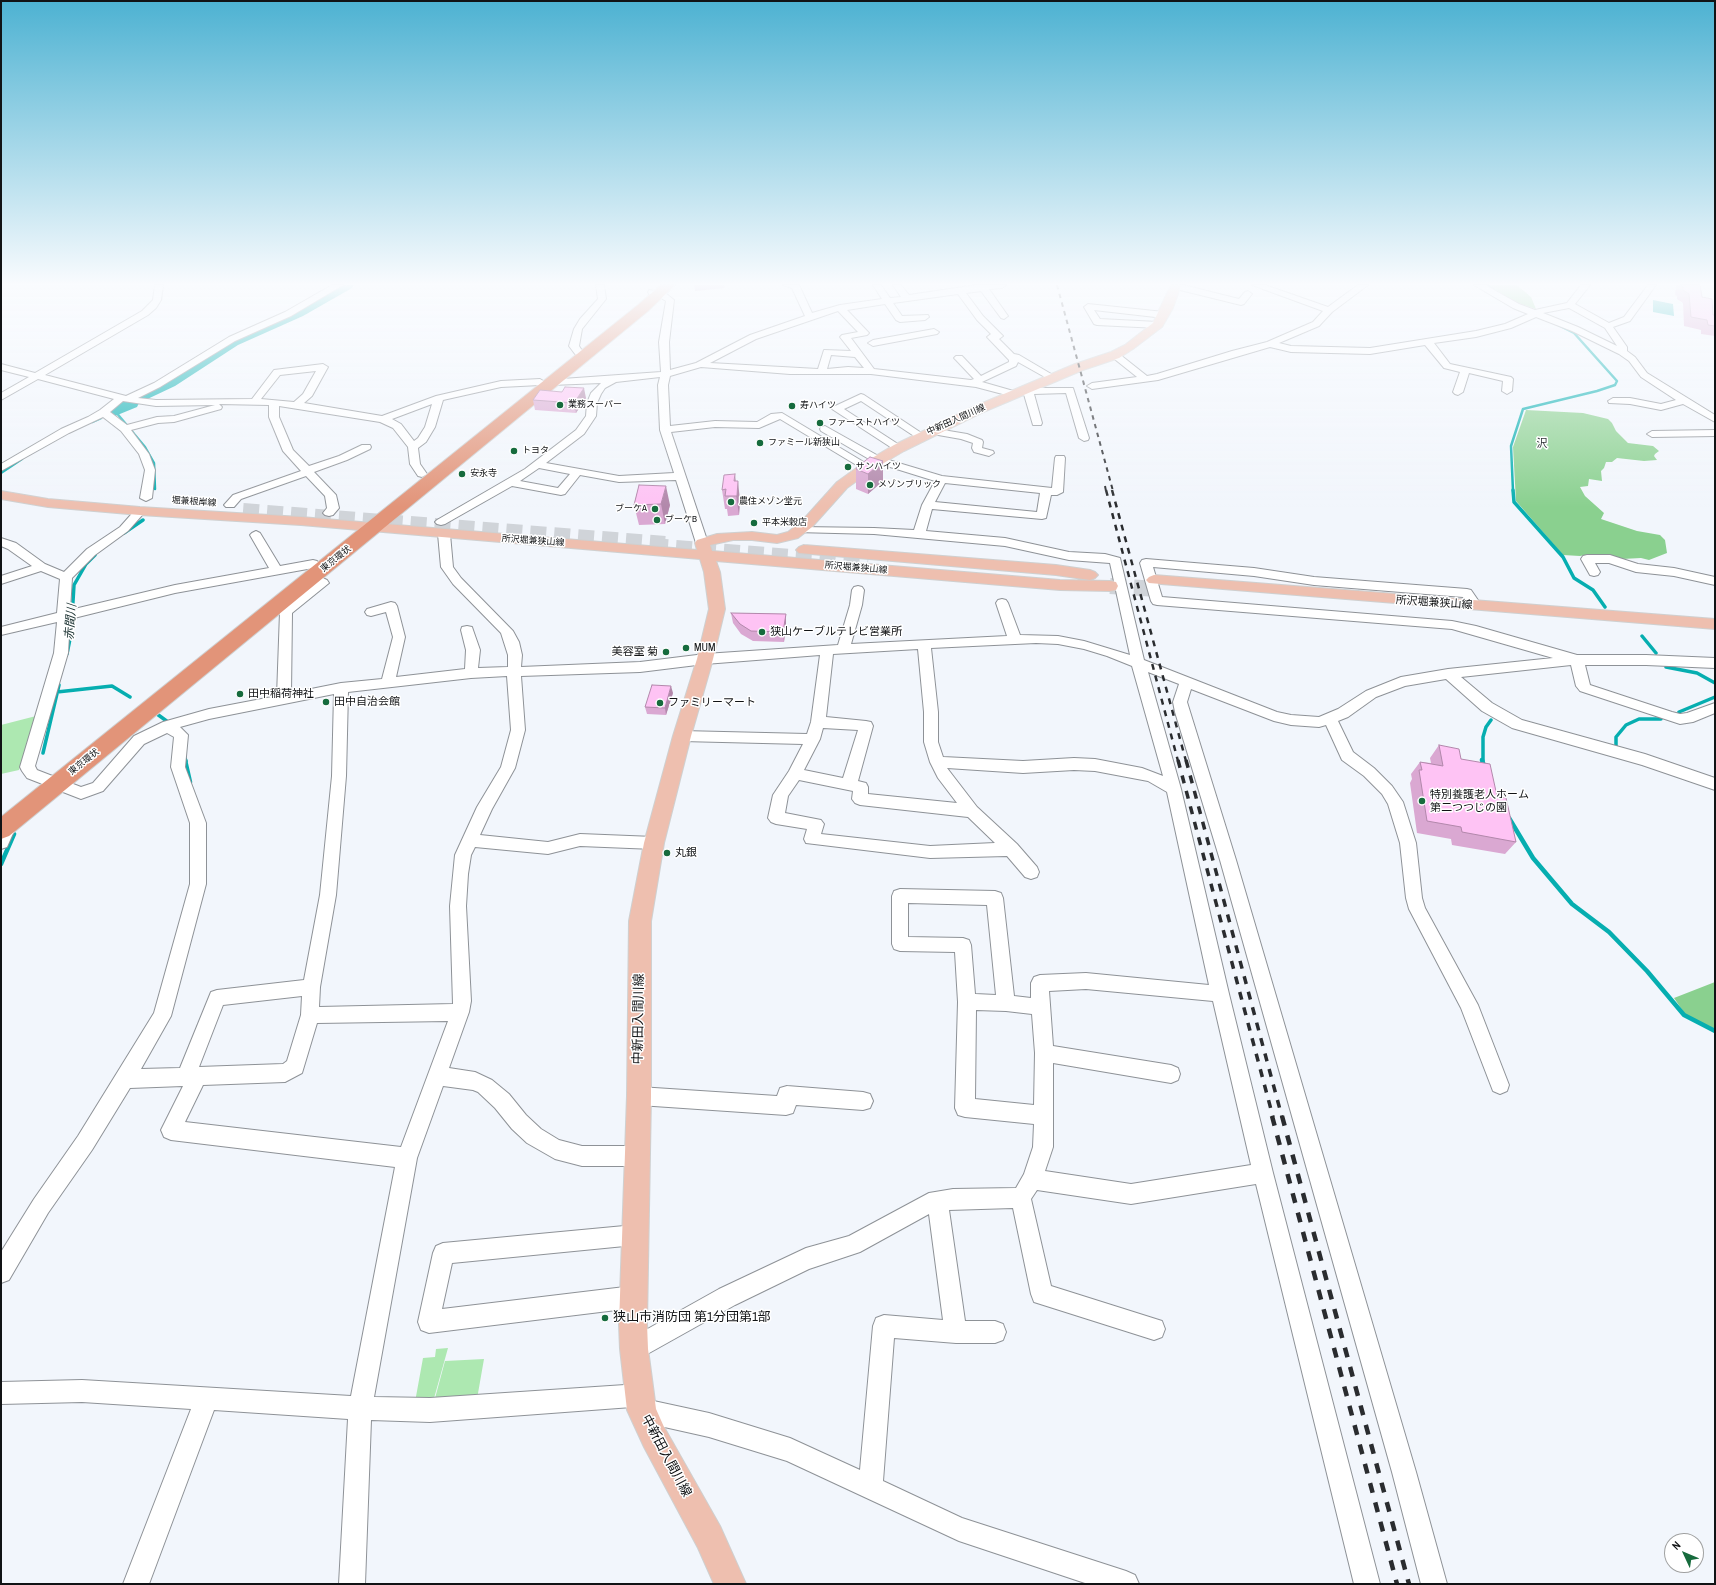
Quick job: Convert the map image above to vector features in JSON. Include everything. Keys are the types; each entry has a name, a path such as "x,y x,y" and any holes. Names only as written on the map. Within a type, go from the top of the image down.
{"highway":[{"name":"東京環状","path":"372,522 422,474 546,382 571,359"},
{"name":"東京環状","path":"4,821 50,781 574,359"}],"main road":[{"name":"中新田入間川線","path":"730,1584 709,1537 654,1437 641,1403 634,1349 633,1297 639,1096 640,921 654,843 682,736 705,659 716,609 712,572 704,549 716,538 733,536 782,539 799,531 842,485 866,467 899,448 926,433 1014,394 1028,390 1079,367 1103,359"},
{"name":"堀兼根岸線","path":"1,489 78,493 143,504 372,522"},
{"name":"堀兼根岸線","path":"1,489 238,510"},
{"name":"堀兼根岸線","path":"1,495 48,503 143,504 238,510 329,513 372,522"},
{"name":"堀兼根岸線","path":"1,495 238,510"},
{"name":"所沢堀兼狭山線","path":"372,522 704,549 1052,584 1110,582"},
{"path":"799,531 795,539 795,544 801,550"},
{"name":"所沢堀兼狭山線","path":"704,549 801,550 1048,570 1110,582"},
{"name":"所沢堀兼狭山線","path":"869,562 1058,579 1110,582"},
{"name":"所沢堀兼狭山線","path":"1156,585 1474,617 1715,634"},
{"name":"所沢堀兼狭山線","path":"1474,617 1715,624"}],"street":[{"path":"1,397 67,359"},
{"path":"1,468 58,435 104,412 124,398 157,385 200,359"},
{"path":"665,359 666,374 663,385 664,430 704,549"},
{"path":"383,419 439,398 501,384 614,379 666,374 698,365 710,359"},
{"path":"822,372 825,359"},
{"path":"862,359 871,371"},
{"path":"960,359 976,381"},
{"path":"976,381 1013,364 1013,359"},
{"path":"1019,359 1053,378"},
{"path":"1120,359 1145,379"},
{"path":"1092,386 1158,377 1216,359"},
{"path":"1441,359 1447,366 1508,379 1507,391"},
{"path":"1632,359 1648,379 1684,402 1714,417"},
{"path":"698,365 788,367 822,372 848,370 871,371 976,381 1014,394"},
{"path":"1,367 124,398 156,403 231,401 274,402 383,419 397,426 413,447 415,464 422,474"},
{"path":"254,402 276,372 323,367 307,396 296,405"},
{"path":"1458,392 1465,370"},
{"path":"352,1584 360,1408 407,1158 460,1012 462,1001 458,906 463,855 485,807 508,768 514,748 518,718 514,672 515,655 508,631 457,582 447,567 443,528 510,482 538,465 568,443 585,427 591,416 592,403 596,393 602,386 614,379"},
{"path":"1037,423 1028,390 1070,390 1084,438"},
{"path":"899,448 837,409 861,397 926,433 968,438 978,442 978,450 990,453"},
{"path":"413,447 422,440 430,427 439,398"},
{"path":"129,428 206,411 231,401"},
{"path":"1613,401 1630,401 1661,407 1684,402"},
{"path":"274,402 274,417 281,437 288,451 330,495 333,508 329,513"},
{"path":"104,412 129,428 144,454 150,470 143,504 124,529 91,552 66,577 69,614 61,653 27,767 32,774 81,793 98,787 138,740 168,726 209,714 341,688 388,681 471,673 640,667 705,659 924,644 1015,640 1058,640 1084,644 1138,662 1274,716 1313,722 1324,722 1330,720 1371,694 1401,682 1448,674 1577,660 1646,660 1715,663"},
{"path":"664,430 715,424 759,425 775,416 782,416 866,467"},
{"path":"825,429 878,460 941,478 1056,492 1060,458"},
{"path":"1652,434 1715,433"},
{"path":"238,510 237,496 307,472 366,447"},
{"path":"538,465 576,473 619,479 680,476"},
{"path":"510,482 561,492 576,473"},
{"path":"919,534 928,505 941,478"},
{"path":"928,505 1042,516 1046,490"},
{"path":"799,531 867,531 1004,542 1062,555 1105,558 1116,561 1138,662 1174,789 1220,994 1263,1173 1367,1584"},
{"path":"256,535 276,570"},
{"path":"1,542 12,546 41,567 66,577"},
{"path":"1594,572 1587,559 1610,559 1636,568 1674,572 1715,581"},
{"path":"1474,617 1467,593 1314,581 1254,572 1146,563 1157,601 1452,625 1474,617 1577,660"},
{"path":"1,580 41,567"},
{"path":"1,631 175,589 276,570 312,571 323,583 286,612 284,699"},
{"path":"843,649 856,605 858,590"},
{"path":"1002,603 1015,640"},
{"path":"371,612 391,606 399,637 388,681"},
{"path":"467,630 473,650 471,673"},
{"path":"924,644 931,712 931,742 937,762 943,774 972,811 1031,872"},
{"path":"827,650 818,722 813,739 781,795 776,818 816,824 812,839 930,852 1011,850"},
{"path":"1577,660 1582,686 1585,688 1680,719 1688,718 1715,708"},
{"path":"1448,674 1487,707 1517,724 1644,760 1715,784"},
{"path":"1187,682 1181,697 1182,712 1228,860 1404,1472 1434,1584"},
{"path":"125,1079 285,1073 295,1067 310,1015 311,987 328,895 339,776 341,688"},
{"path":"1330,720 1347,756 1369,772 1387,790 1395,802 1408,842 1414,898 1417,909 1469,1005 1500,1085"},
{"path":"818,722 866,726 849,785"},
{"path":"1,1272 40,1206 85,1143 162,1016 198,884 198,822 178,767 181,735 168,726"},
{"path":"682,736 813,739"},
{"path":"937,762 1023,767 1074,764 1095,765 1152,777 1174,789"},
{"path":"794,774 861,787 860,799 972,811"},
{"path":"1,843 4,821"},
{"path":"470,840 548,848 580,840 654,843"},
{"path":"1006,1004 996,898 900,896 900,944 963,945 967,1002 965,1108 1044,1115"},
{"path":"1154,1329 1042,1294 1022,1198 1032,1179 1043,1147 1044,1053 1040,1007 1040,983 1086,981 1220,994"},
{"path":"311,987 217,998 191,1077 171,1130 407,1158"},
{"path":"967,1002 1040,1007"},
{"path":"310,1015 460,1012"},
{"path":"1044,1053 1171,1074"},
{"path":"437,1076 475,1081 485,1086 502,1101 519,1122 534,1136 555,1149 582,1156 637,1156"},
{"path":"639,1096 786,1106 787,1095 863,1101"},
{"path":"1032,1179 1131,1194 1263,1173"},
{"path":"634,1349 727,1297 806,1259 854,1245 929,1203 953,1199 1022,1198"},
{"path":"938,1202 956,1332"},
{"path":"633,1297 429,1322 443,1253 635,1235"},
{"path":"870,1486 884,1326 956,1332 995,1332"},
{"path":"1,1393 82,1391 360,1408 430,1410 641,1403 790,1450 870,1486 959,1529 1126,1584"},
{"path":"136,1584 207,1398"}],"green space":[{"path":"1526,410 1583,413 1608,419 1616,431 1628,443 1653,446 1659,451 1654,456 1657,460 1644,461 1617,458 1612,462 1606,462 1601,471 1602,481 1589,479 1588,486 1580,487 1585,496 1604,513 1601,519 1637,531 1660,535 1665,540 1667,553 1649,560 1641,558 1622,559 1590,554 1580,556 1563,555 1516,501 1513,447"},
{"path":"36,716 19,770 1,774 1,725"},
{"path":"1715,982 1715,1030 1685,1014 1674,998"},
{"path":"448,1348 433,1402 415,1402 423,1358 435,1357 436,1349"},
{"path":"484,1359 477,1399 434,1402 445,1361"}],"building":[{"path":"565,387 584,388 574,403 533,400 540,390 562,392"},
{"path":"870,457 883,461 868,474 856,469 857,467"},
{"path":"735,474 734,481 738,481 737,496 725,496 726,489 722,490 724,475"},
{"path":"639,485 666,486 661,504 634,505"},
{"path":"731,613 786,614 783,632 751,631 740,624"},
{"path":"652,685 671,686 665,708 645,707"},
{"path":"1439,745 1459,749 1461,759 1490,764 1497,796 1506,798 1516,842 1462,832 1461,827 1427,821 1419,770 1422,770 1420,762 1443,766"}],"waterway":[{"name":"赤間川","path":"139,398 169,383 207,359"},
{"path":"1513,491 1511,446 1523,409 1597,391 1615,385 1617,381 1597,359"},
{"name":"赤間川","path":"115,411 131,403"},
{"name":"赤間川","path":"115,411 145,447 154,463 155,489"},
{"path":"92,422 101,418"},
{"path":"1,473 22,459"},
{"path":"1513,490 1514,502 1563,557 1574,578 1593,590 1605,607"},
{"name":"赤間川","path":"124,533 143,520"},
{"name":"赤間川","path":"67,654 71,634 74,585 86,564 95,555"},
{"path":"1642,636 1656,653"},
{"path":"1666,667 1697,673 1715,683"},
{"name":"赤間川","path":"57,692 59,685"},
{"path":"57,692 112,686 130,697"},
{"name":"赤間川","path":"43,753 57,692"},
{"path":"1679,712 1715,697"},
{"path":"157,714 168,722"},
{"path":"1616,746 1616,737 1626,725 1639,719 1661,719"},
{"path":"1483,761 1483,737 1486,727 1491,720"},
{"path":"185,760 190,782"},
{"path":"1482,760 1484,766"},
{"path":"1509,818 1533,858 1572,904 1609,932 1647,971 1684,1015 1715,1031"},
{"name":"赤間川","path":"1,864 14,834"}],"tunnel":[{"path":"243,511 665,544"},
{"path":"652,546 868,563"},
{"path":"1110,586 1159,589"}],"railway":[{"path":"1077,359 1113,491"},
{"path":"1105,486 1106,491"},
{"path":"1106,490 1178,761"},
{"path":"1112,490 1186,761"},
{"path":"1178,760 1273,1117"},
{"path":"1186,760 1282,1117"},
{"path":"1272,1116 1397,1584"},
{"path":"1282,1116 1409,1584"}],"place":[{"name":"業務スーパー","path":"560,405"},
{"name":"寿ハイツ","path":"792,406"},
{"name":"ファーストハイツ","path":"820,423"},
{"name":"ファミール新狭山","path":"760,443"},
{"name":"トヨタ","path":"514,451"},
{"name":"サンハイツ","path":"848,467"},
{"name":"安永寺","path":"462,474"},
{"name":"メゾンブリック","path":"870,485"},
{"name":"農住メゾン堂元","path":"731,502"},
{"name":"ブーケA","path":"655,509"},
{"name":"ブーケB","path":"657,520"},
{"name":"平本米穀店","path":"754,523"},
{"name":"狭山ケーブルテレビ営業所","path":"762,632"},
{"name":"MUM","path":"686,648"},
{"name":"美容室 菊","path":"666,652"},
{"name":"田中稲荷神社","path":"240,694"},
{"name":"田中自治会館","path":"326,702"},
{"name":"ファミリーマート","path":"660,703"},
{"name":"特別養護老人ホーム 第二つつじの園","path":"1422,801"},
{"name":"丸銀","path":"667,853"},
{"name":"狭山市消防団 第1分団第1部","path":"605,1318"}],"district":[{"name":"沢","path":"1542,444"}]}
